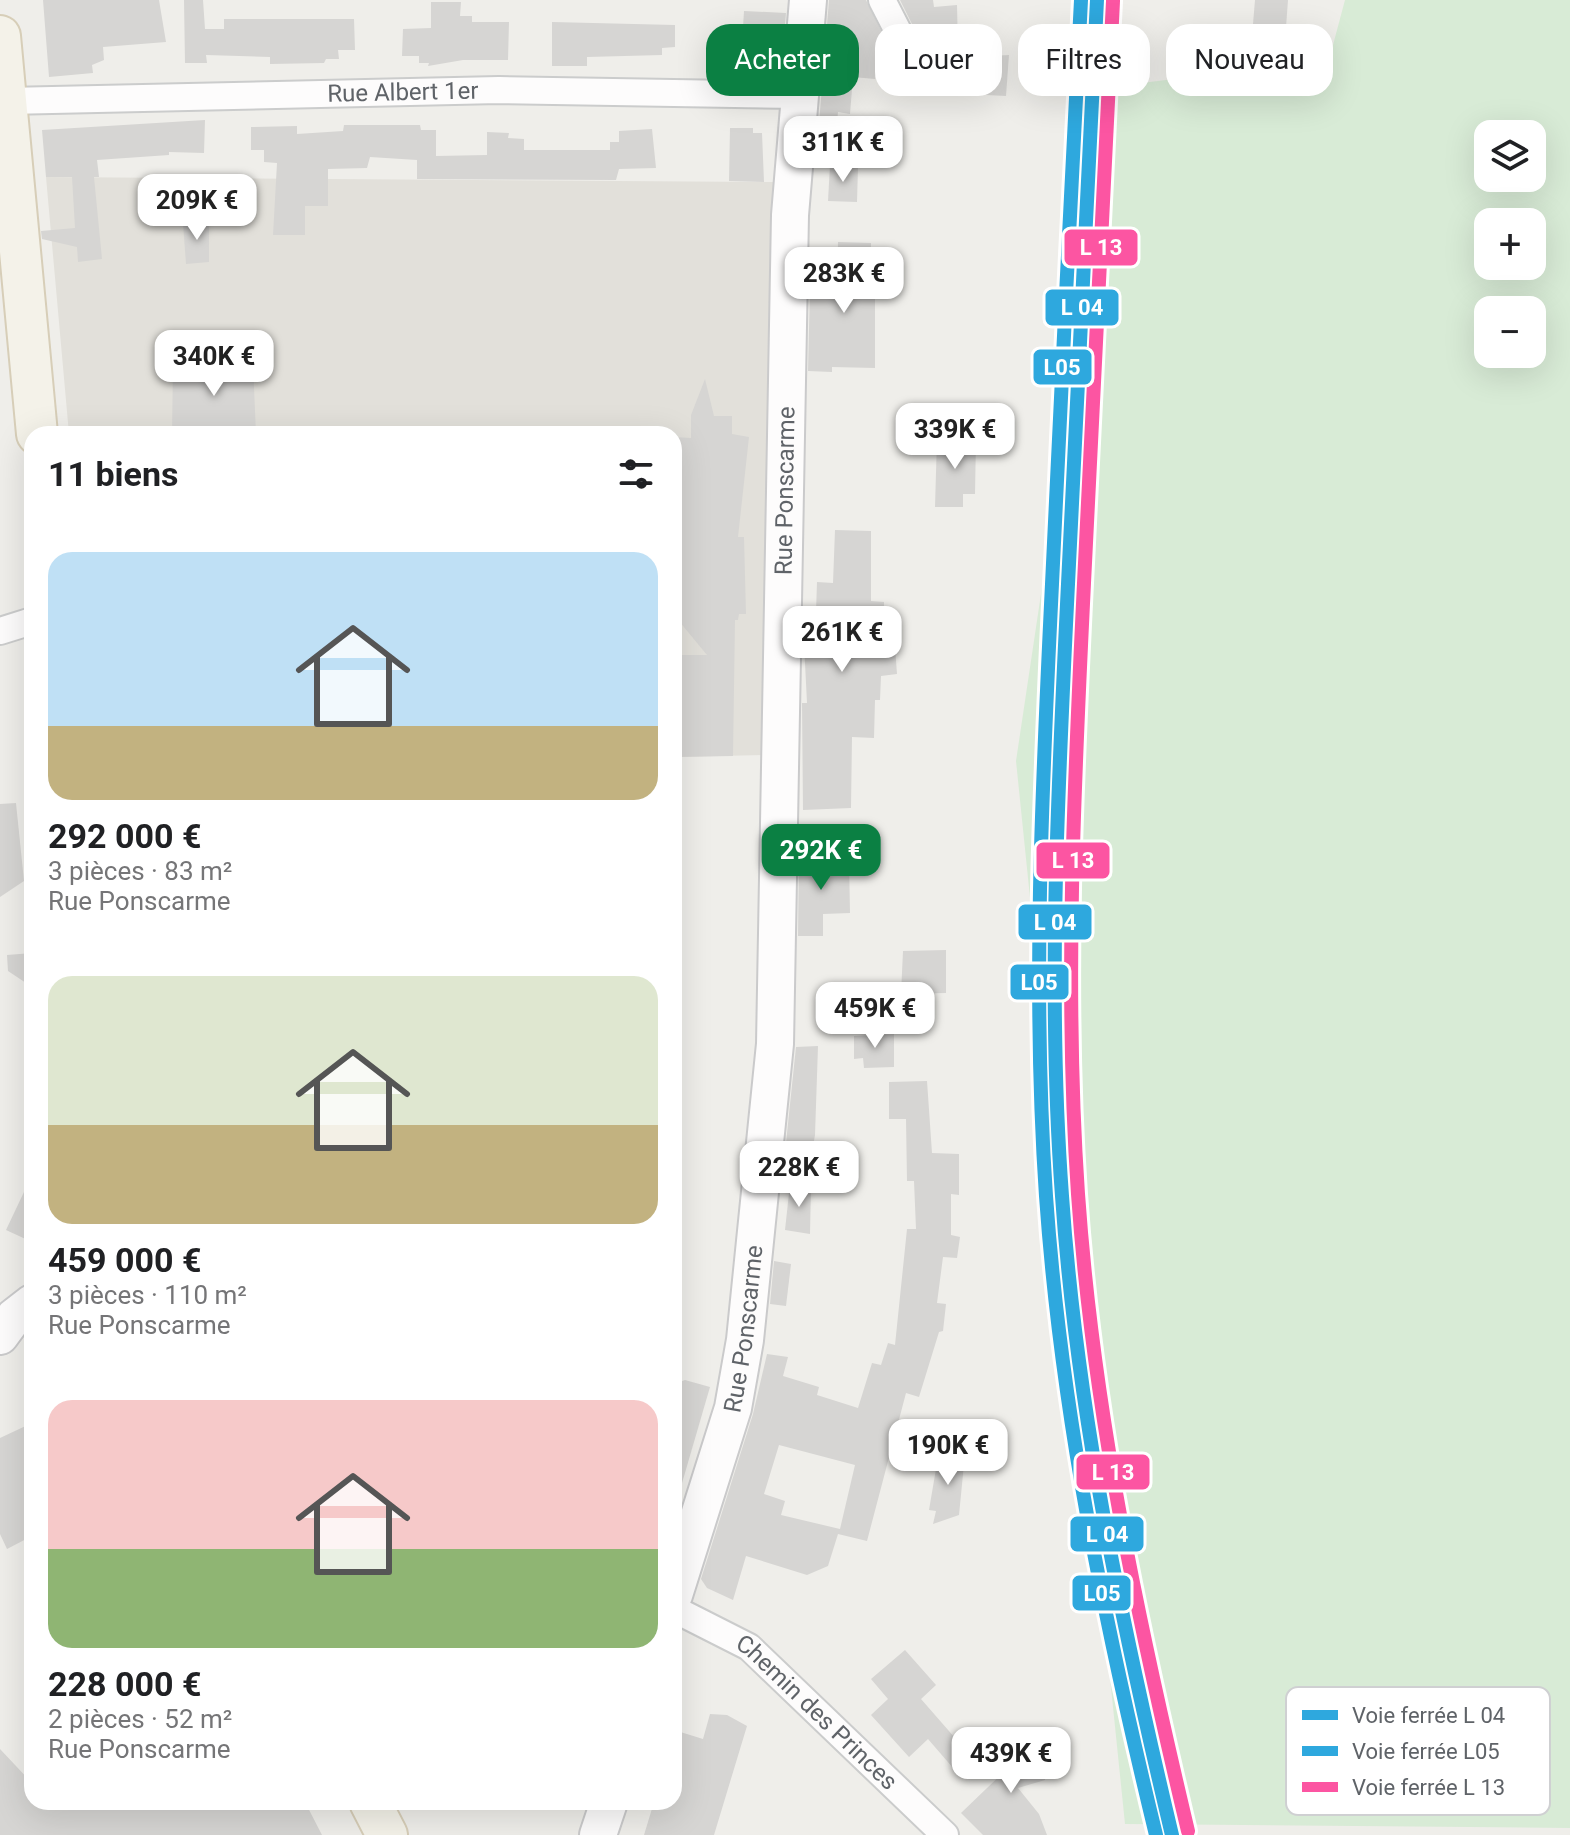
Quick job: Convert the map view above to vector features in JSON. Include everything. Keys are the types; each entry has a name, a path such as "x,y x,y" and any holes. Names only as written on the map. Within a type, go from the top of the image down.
{"main road":[{"path":"0,36 7,101 12,300 36,426"},
{"path":"374,1810 387,1835"}],"street":[{"name":"Rue Ponscarme","path":"806,24 808,0"},
{"path":"882,0 894,24"},
{"name":"Rue Albert 1er","path":"7,101 499,90 706,93"},
{"name":"Rue Ponscarme","path":"682,1570 733,1408 745,1340 775,1044 790,215 799,96"},
{"path":"0,631 24,624"},
{"path":"0,1336 24,1309"},
{"path":"0,1346 24,1341"},
{"name":"Chemin des Princes","path":"682,1613 749,1647 945,1835"},
{"path":"598,1835 606,1810"}],"shaded area":[{"path":"46,177 774,182 766,755 682,757 682,426 68,426"}],"green space":[{"path":"1345,0 1570,0 1570,1828 1125,1824 1016,761 1116,96 1150,96 1150,82 1166,80 1166,96 1333,96 1333,45"}],"building":[{"path":"43,0 159,0 166,42 103,47 104,60 92,65 93,73 49,77"},
{"path":"184,0 203,0 205,29 224,29 224,19 354,19 355,50 338,50 339,59 326,59 324,63 270,64 270,57 206,55 207,63 185,63"},
{"path":"829,0 866,0 878,24 875,24 875,79 859,78 859,24 827,24"},
{"path":"900,0 933,0 934,7 957,5 957,24 912,24"},
{"path":"1255,0 1288,0 1286,24 1253,24"},
{"path":"431,2 461,2 460,16 472,16 472,22 509,22 508,60 463,60 428,66 429,63 419,63 419,56 402,56 403,29 431,28"},
{"path":"744,11 786,13 785,24 743,24"},
{"path":"552,22 675,25 675,47 662,48 662,55 587,57 587,66 552,66"},
{"path":"1002,55 1009,55 1006,96 1002,96"},
{"path":"821,96 851,96 850,114 838,112 836,136 818,136"},
{"path":"205,120 204,153 169,152 169,155 97,160 99,177 94,177 102,259 78,262 77,247 42,239 41,231 75,228 72,177 46,177 42,130"},
{"path":"344,125 420,125 421,130 436,130 436,156 487,155 487,132 509,133 508,138 524,139 524,150 610,150 610,142 619,142 619,131 652,129 656,168 619,169 616,180 417,179 417,160 370,157 367,168 328,169 328,206 305,206 305,235 273,235 277,163 264,162 264,150 251,150 251,127 297,126 297,134 343,131"},
{"path":"730,128 753,128 753,133 762,133 764,182 729,181"},
{"path":"830,165 858,167 857,202 828,201"},
{"path":"209,221 209,262 186,264 183,224"},
{"path":"838,242 871,243 870,293 875,293 875,368 832,367 832,372 808,371 810,288 837,288"},
{"path":"200,358 228,359 228,364 253,364 256,426 172,426 173,365 199,365"},
{"path":"705,379 714,416 732,416 732,434 749,437 738,537 744,537 746,614 739,614 738,620 735,620 733,756 682,757 682,655 707,655 682,625 682,437 691,438 691,415"},
{"path":"937,438 976,439 975,494 963,494 963,507 935,507"},
{"path":"835,530 871,531 871,601 884,602 884,647 895,647 897,674 881,676 880,700 875,700 874,738 852,737 851,808 803,810 802,703 807,703 804,643 815,643 817,582 833,583"},
{"path":"16,803 24,881 0,897 0,804"},
{"path":"823,854 823,860 849,860 850,913 823,914 823,936 798,936 799,855"},
{"path":"946,950 946,993 901,994 903,951"},
{"path":"24,954 24,982 8,971 7,955"},
{"path":"894,1034 894,1067 864,1068 863,1058 854,1059 854,1036"},
{"path":"818,1046 815,1135 807,1180 782,1181 796,1047"},
{"path":"927,1081 932,1153 959,1154 959,1195 951,1194 951,1235 960,1237 957,1258 943,1257 937,1303 946,1304 943,1331 939,1332 919,1397 906,1393 867,1541 838,1534 828,1566 807,1575 746,1556 733,1600 707,1588 701,1579 753,1414 767,1354 788,1357 783,1376 819,1387 817,1395 858,1408 872,1363 881,1365 888,1343 895,1345 907,1229 916,1229 914,1181 907,1181 906,1119 889,1119 889,1082","holes":["779,1445 855,1465 840,1529 781,1515 785,1501 764,1494"]},
{"path":"790,1184 811,1186 810,1234 785,1230"},
{"path":"24,1192 24,1238 6,1230"},
{"path":"774,1261 791,1264 786,1306 770,1304"},
{"path":"682,1381 710,1387 682,1483"},
{"path":"24,1427 24,1540 7,1549 0,1534 0,1438"},
{"path":"946,1451 965,1454 959,1515 933,1524 936,1511 929,1510 937,1463 943,1464"},
{"path":"905,1650 936,1685 921,1699 976,1762 960,1776 928,1739 909,1757 871,1715 888,1699 871,1679"},
{"path":"710,1714 727,1715 747,1726 714,1835 644,1835 652,1810 682,1810 682,1732 703,1739"},
{"path":"1035,1734 1046,1762 1045,1780 1018,1788 1039,1814 1047,1835 983,1835 961,1813 1012,1764 1005,1745"},
{"path":"0,1749 24,1774 24,1810 309,1810 322,1835 0,1835"}],"transit line":[{"path":"1097,0 1058,814 1055,966 1058,1120 1069,1277 1090,1438 1119,1597 1172,1835"},
{"path":"1113,1 1074,812 1071,965 1074,1118 1085,1274 1106,1435 1135,1594 1188,1831"}],"rail line":[{"name":"L05","path":"1081,0 1042,814 1039,966 1042,1120 1053,1277 1074,1438 1119,1677 1156,1835"}]}
